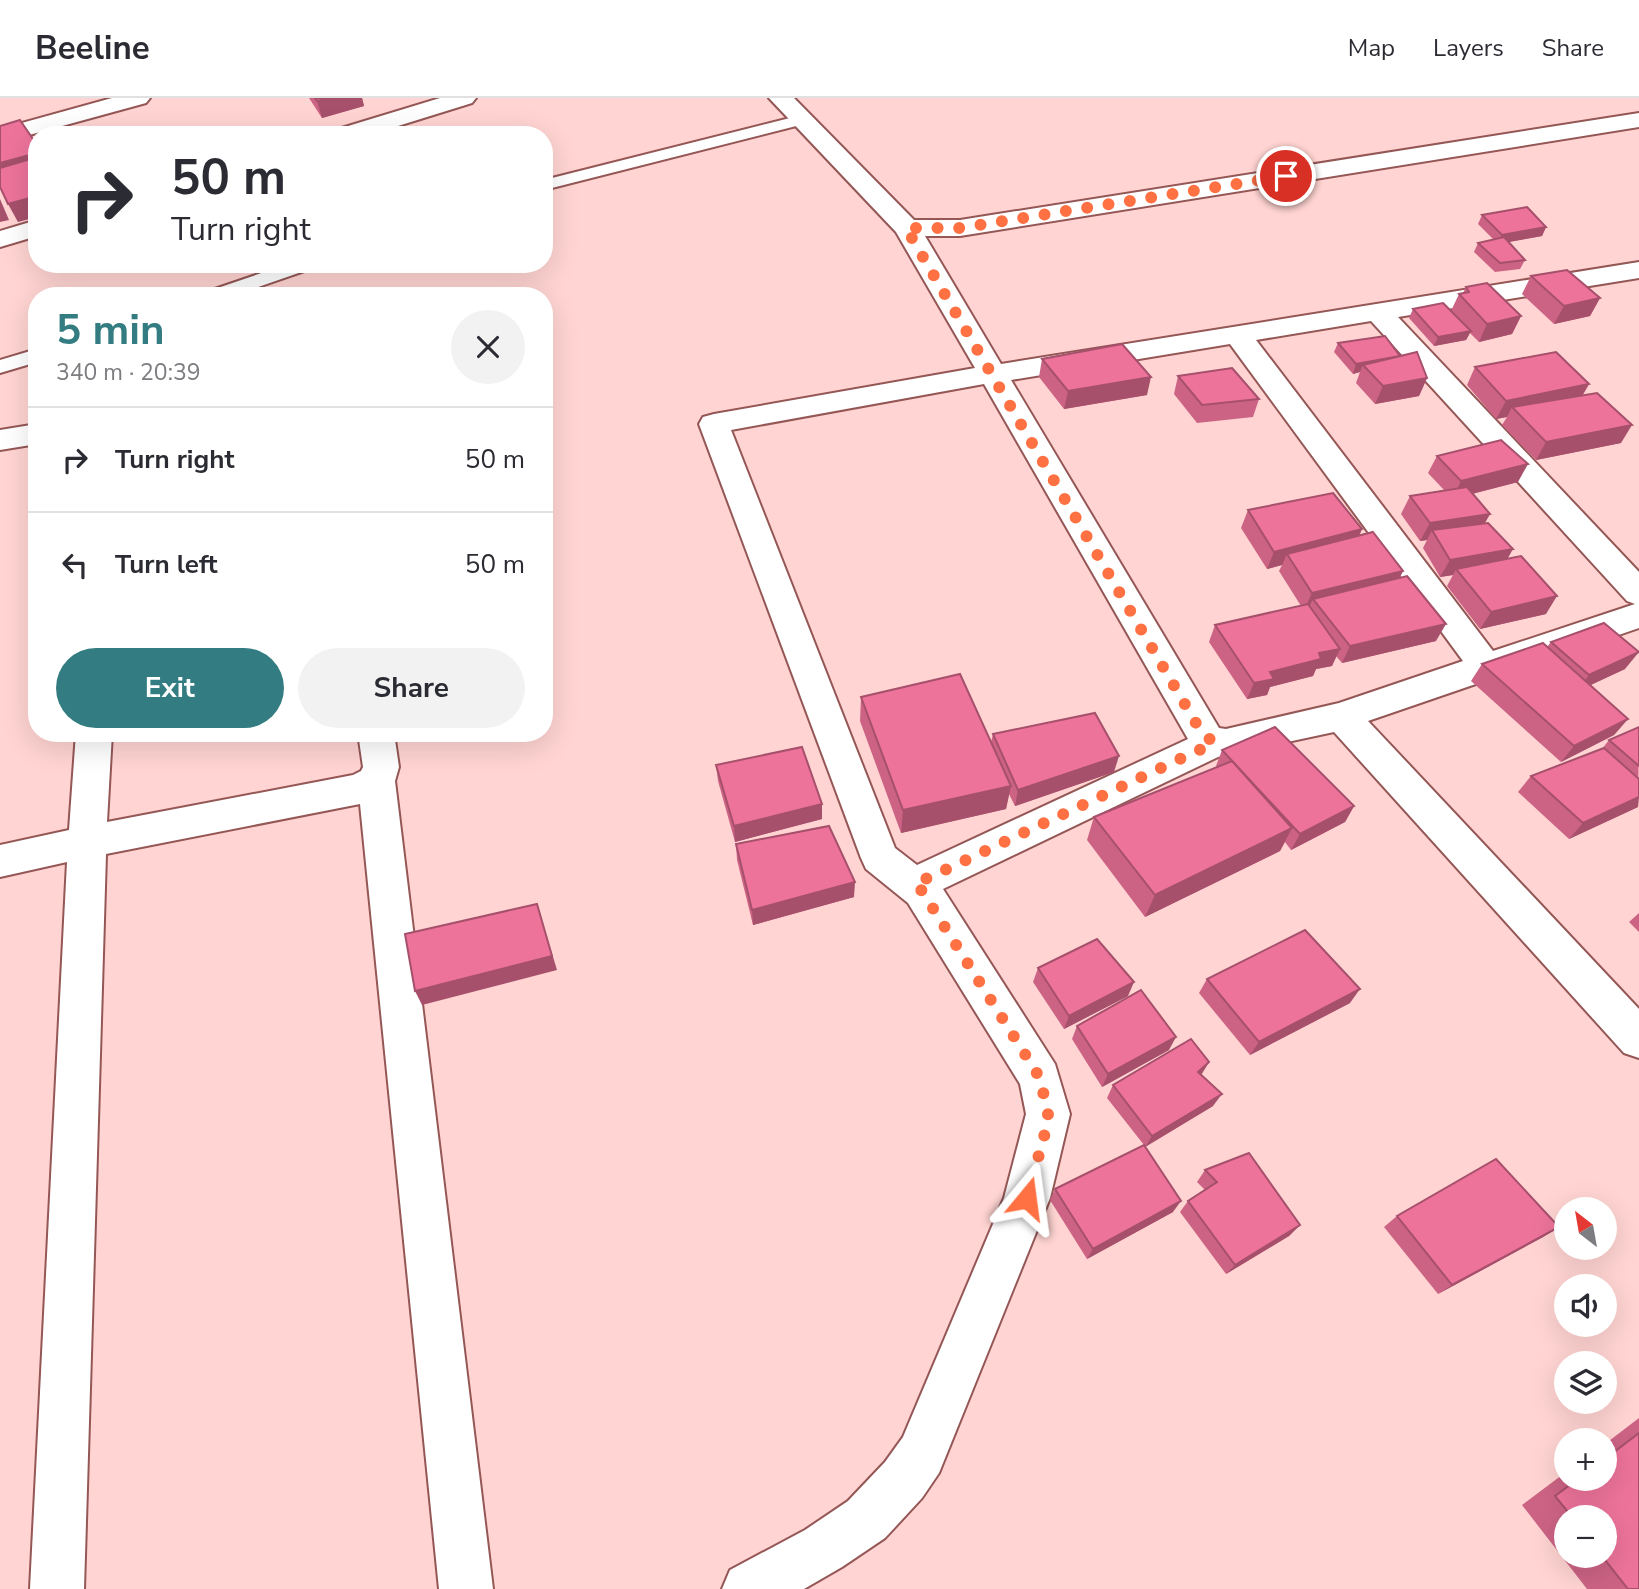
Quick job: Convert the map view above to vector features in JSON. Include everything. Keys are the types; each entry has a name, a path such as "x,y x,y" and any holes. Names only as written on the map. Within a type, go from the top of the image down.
{"street":[{"path":"36,126 138,98"},
{"path":"372,126 464,98"},
{"path":"781,98 906,228 1200,730 1214,743"},
{"path":"0,110 7,134 28,128"},
{"path":"906,228 960,228 1639,120"},
{"path":"0,239 28,231"},
{"path":"749,1589 844,1538 867,1520 904,1482 921,1455 1027,1198 1048,1114 1040,1078 922,891 880,858 713,424 992,374 1638,272"},
{"path":"1378,312 1639,593"},
{"path":"1237,335 1486,667"},
{"path":"0,440 28,435"},
{"path":"915,884 1214,743 1226,743 1341,716 1486,667 1626,630"},
{"path":"1341,716 1639,1040"},
{"path":"58,1589 87,842 93,742"},
{"path":"377,742 380,767 376,781 466,1589"},
{"path":"0,861 361,789 376,781"}],"lane":[{"path":"553,183 802,120"},
{"path":"239,287 281,273"},
{"path":"0,367 28,358"}],"building":[{"path":"20,120 28,132 28,155 0,163 0,126"},
{"path":"28,160 28,198 8,204 0,187 0,168"},
{"path":"1527,207 1546,227 1502,235 1482,215"},
{"path":"1504,237 1525,260 1500,263 1478,243"},
{"path":"1567,270 1600,298 1564,306 1531,276"},
{"path":"1487,283 1521,316 1487,324 1459,294 1469,292 1466,287"},
{"path":"1443,303 1471,331 1438,337 1413,309"},
{"path":"1385,336 1400,356 1356,364 1338,343"},
{"path":"1122,344 1151,377 1068,391 1042,359"},
{"path":"1417,352 1427,378 1383,386 1363,365"},
{"path":"1556,352 1589,384 1506,401 1475,367"},
{"path":"1232,368 1259,399 1202,405 1178,376"},
{"path":"1597,393 1632,425 1546,442 1512,407"},
{"path":"1501,440 1528,464 1461,481 1437,456"},
{"path":"1467,487 1490,514 1430,523 1410,496"},
{"path":"1333,493 1362,529 1274,552 1248,510"},
{"path":"1488,523 1513,549 1450,560 1432,530"},
{"path":"1373,532 1403,571 1312,593 1287,554"},
{"path":"1521,556 1557,596 1491,612 1456,569"},
{"path":"1407,576 1446,624 1350,646 1313,599"},
{"path":"1308,604 1340,649 1319,653 1321,659 1270,672 1274,679 1254,683 1215,625"},
{"path":"1604,623 1639,652 1589,675 1551,642"},
{"path":"1543,643 1628,719 1574,746 1482,664"},
{"path":"960,674 1011,786 903,810 861,697"},
{"path":"1095,713 1119,756 1018,790 993,734"},
{"path":"1275,727 1354,806 1300,834 1222,750"},
{"path":"1639,727 1639,766 1609,740"},
{"path":"802,747 822,804 734,826 716,765"},
{"path":"1604,748 1639,779 1639,797 1583,823 1531,776"},
{"path":"1232,761 1292,828 1155,895 1094,817"},
{"path":"829,826 855,882 752,910 736,844"},
{"path":"537,904 552,956 415,991 405,934"},
{"path":"1305,930 1360,989 1259,1042 1207,979"},
{"path":"1097,939 1134,982 1069,1016 1038,968"},
{"path":"1141,990 1176,1037 1108,1074 1077,1026"},
{"path":"1191,1039 1209,1062 1198,1072 1222,1094 1152,1136 1113,1085"},
{"path":"1144,1145 1181,1201 1093,1249 1055,1189"},
{"path":"1249,1153 1300,1225 1235,1265 1188,1201 1217,1182 1205,1170"},
{"path":"1496,1159 1554,1222 1554,1230 1452,1285 1397,1216"},
{"path":"1639,1433 1639,1589 1628,1589 1611,1568 1617,1568 1617,1505 1562,1505 1555,1496 1562,1491 1617,1491 1617,1450"}],"route":[{"path":"1027,1198 1048,1114 1046,1095 1040,1078 915,884 1214,743 1200,730 906,228 960,228 1286,176"}]}
